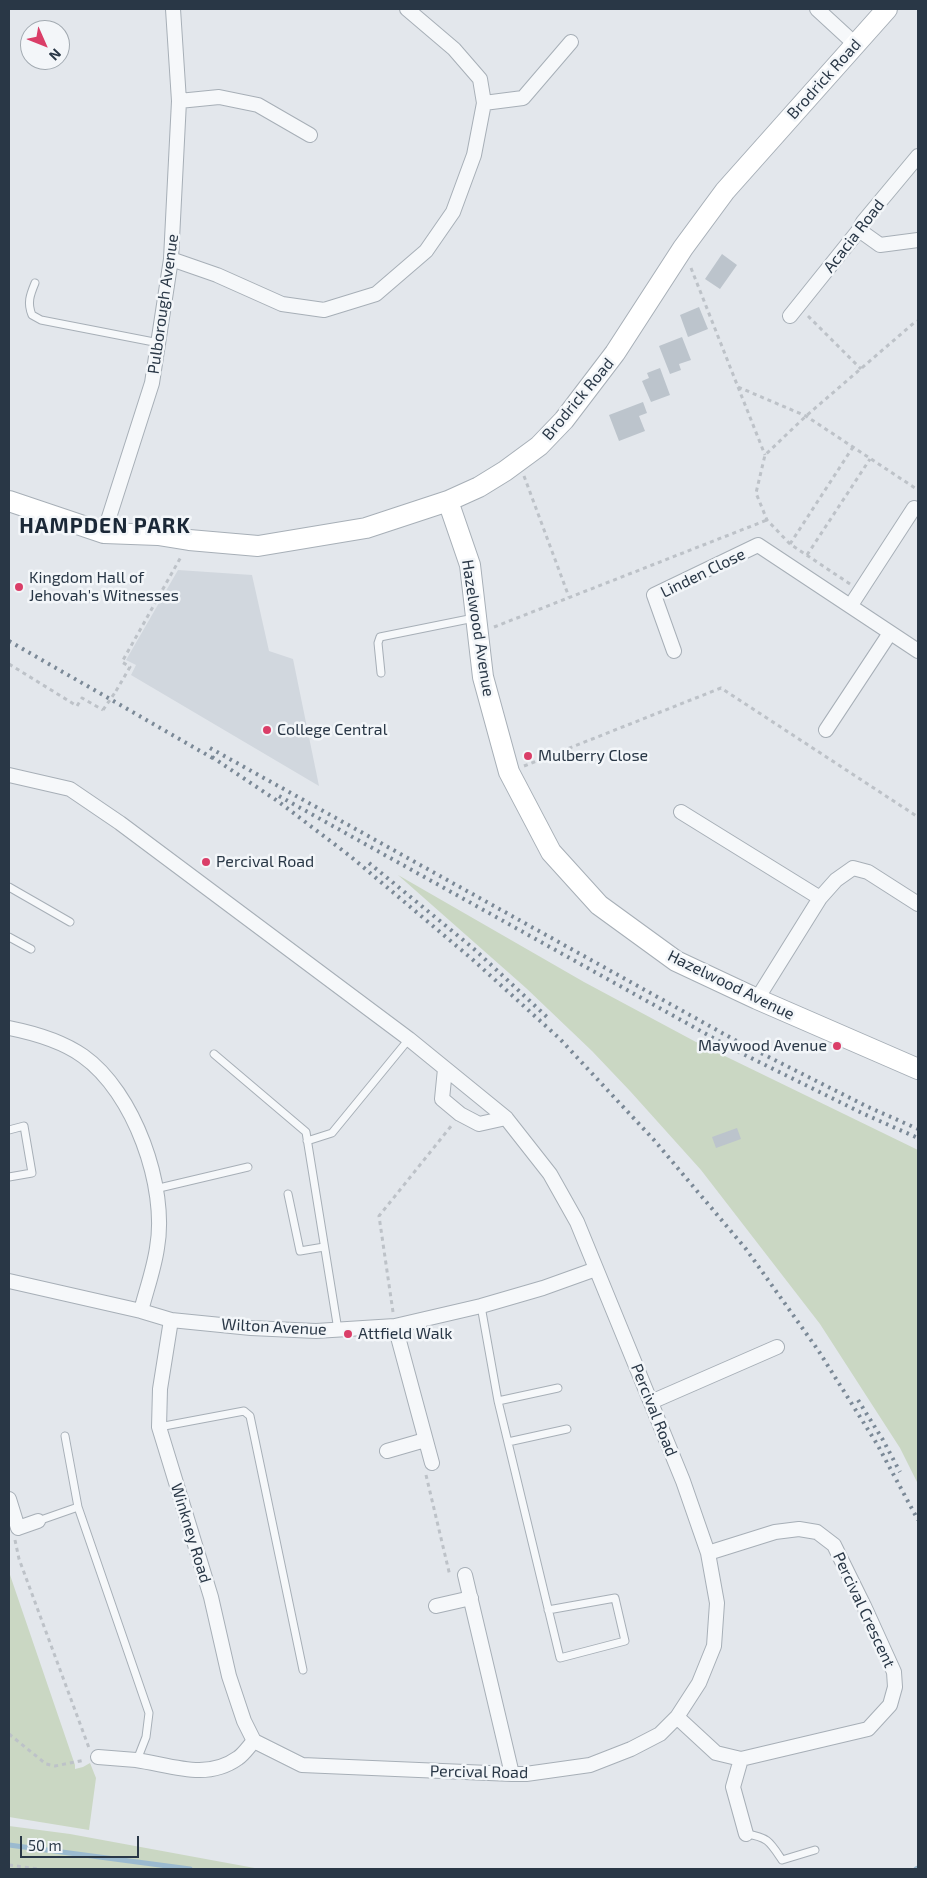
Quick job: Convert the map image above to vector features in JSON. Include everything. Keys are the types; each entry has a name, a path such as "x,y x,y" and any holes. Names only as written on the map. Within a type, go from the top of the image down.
{"street":[{"name":"Pulborough Avenue","path":"104,532 152,383 172,259 179,100 173,9"},
{"path":"817,9 856,44"},
{"name":"Brodrick Road","path":"9,502 104,532 158,535 189,540 258,546 366,528 448,501 479,487 519,461 538,446 564,420 616,353 683,248 725,192 886,9"},
{"path":"172,259 216,275 282,304 324,310 376,294 426,250 453,212 474,155 484,103 480,79 454,50 413,10"},
{"path":"484,103 523,98 571,42"},
{"path":"179,100 219,97 258,105 310,135"},
{"name":"Acacia Road","path":"794,311 859,230 863,222 918,156"},
{"path":"859,230 880,245 918,240"},
{"name":"Hazelwood Avenue","path":"448,501 470,565 483,677 509,772 551,852 599,906 676,961 757,999 918,1069"},
{"path":"851,605 914,508"},
{"name":"Linden Close","path":"674,651 654,595 758,545 918,651"},
{"path":"826,730 890,633"},
{"name":"Percival Road","path":"9,775 70,789 120,823 409,1040 506,1118 550,1174 576,1222 683,1481 708,1553 717,1603 714,1646 699,1683 677,1717 660,1734 631,1749 590,1765 526,1774 512,1774 405,1771 302,1765 254,1741"},
{"path":"681,812 820,898"},
{"path":"757,999 820,898 836,880 853,868 868,872 918,904"},
{"path":"9,1028 29,1032 65,1046 83,1056 114,1085 137,1127 147,1152 155,1189 158,1218 158,1248 141,1311"},
{"path":"445,1069 442,1099 460,1114 479,1124 506,1118"},
{"name":"Wilton Avenue","path":"9,1281 141,1311 171,1320 251,1328 316,1331 395,1326 481,1306 543,1288 596,1269"},
{"name":"Winkney Road","path":"171,1320 160,1389 159,1427 211,1597 228,1676 244,1721 254,1741"},
{"path":"395,1326 432,1463"},
{"path":"651,1402 777,1347"},
{"path":"387,1451 425,1440"},
{"path":"9,1499 18,1528 38,1521"},
{"name":"Percival Crescent","path":"677,1717 716,1753 741,1760 868,1729 890,1705 895,1687 894,1672 834,1546 817,1532 799,1529 775,1532 708,1553"},
{"path":"465,1575 512,1774"},
{"path":"436,1606 471,1598"},
{"path":"95,1758 137,1760 175,1769 204,1771 239,1758 254,1741"},
{"path":"741,1760 732,1787 746,1834"}],"lane":[{"path":"35,283 28,307 32,315 41,320 158,343"},
{"path":"381,673 378,643 380,637 477,626"},
{"path":"9,887 70,922"},
{"path":"9,937 31,948"},
{"path":"307,1141 332,1133 409,1040"},
{"path":"214,1054 306,1132 338,1330"},
{"path":"9,1130 24,1126 32,1173 9,1177"},
{"path":"155,1189 248,1167"},
{"path":"288,1194 300,1251 324,1247"},
{"path":"481,1306 498,1401 548,1610 560,1658 624,1641 615,1598 548,1610"},
{"path":"498,1401 558,1388"},
{"path":"159,1427 244,1411 250,1416 303,1670"},
{"path":"508,1442 567,1429"},
{"path":"65,1436 78,1507 149,1713 146,1737 137,1760"},
{"path":"38,1521 78,1507"},
{"path":"746,1834 762,1836 782,1860 815,1850"}],"path":[{"path":"683,248 765,455"},
{"path":"794,311 861,369"},
{"path":"860,591 790,544 767,520 756,493 765,455 806,416 918,321"},
{"path":"738,387 806,416 918,490"},
{"path":"790,544 853,447"},
{"path":"807,555 870,459"},
{"path":"519,461 569,597"},
{"path":"477,626 569,597 767,520"},
{"path":"9,664 77,706 82,698 104,710 130,667 122,662 175,570 189,540"},
{"path":"509,772 721,688 918,817"},
{"path":"395,1326 379,1216 460,1114"},
{"path":"432,1463 426,1474 450,1576 465,1575"},
{"path":"9,1734 46,1764 55,1766 95,1758 19,1560 13,1532"},
{"path":"9,1865 38,1869"}],"shaded area":[{"name":"College Central","path":"178,570 252,575 269,651 293,659 319,786 131,675 136,665 126,660"}],"green space":[{"path":"398,875 584,982 696,1042 918,1150 918,1484 900,1448 820,1324 701,1170 592,1051 526,988"},
{"path":"9,1572 75,1769 90,1763 96,1778 89,1830 9,1817"},
{"path":"9,1826 70,1834 260,1869 9,1869"}],"building":[{"path":"722,254 737,265 720,289 705,279"},
{"path":"699,307 708,329 688,337 680,315"},
{"path":"682,337 691,360 679,364 681,370 670,374 659,346"},
{"path":"660,368 670,395 651,402 642,381 649,378 647,373"},
{"path":"643,402 647,413 639,416 645,431 619,441 609,415"},
{"path":"737,1128 741,1139 716,1148 712,1137"}],"waterway":[{"path":"9,1845 190,1869"}],"railway":[{"path":"9,641 216,760"},
{"path":"210,748 733,1039 866,1106 918,1129"},
{"path":"212,757 279,802 350,856 472,959 559,1038 654,1140 746,1249 818,1350 877,1444 918,1520"},
{"path":"279,796 733,1049 864,1114 918,1138"},
{"path":"369,863 473,948 547,1017"},
{"path":"858,1400 900,1472"}],"place":[{"name":"Kingdom Hall of Jehovah's Witnesses","path":"19,587"},
{"name":"College Central","path":"267,730"},
{"name":"Mulberry Close","path":"528,756"},
{"name":"Percival Road","path":"206,862"},
{"name":"Maywood Avenue","path":"837,1046"},
{"name":"Attfield Walk","path":"348,1334"}],"district":[{"name":"HAMPDEN PARK","path":"105,526"}]}
